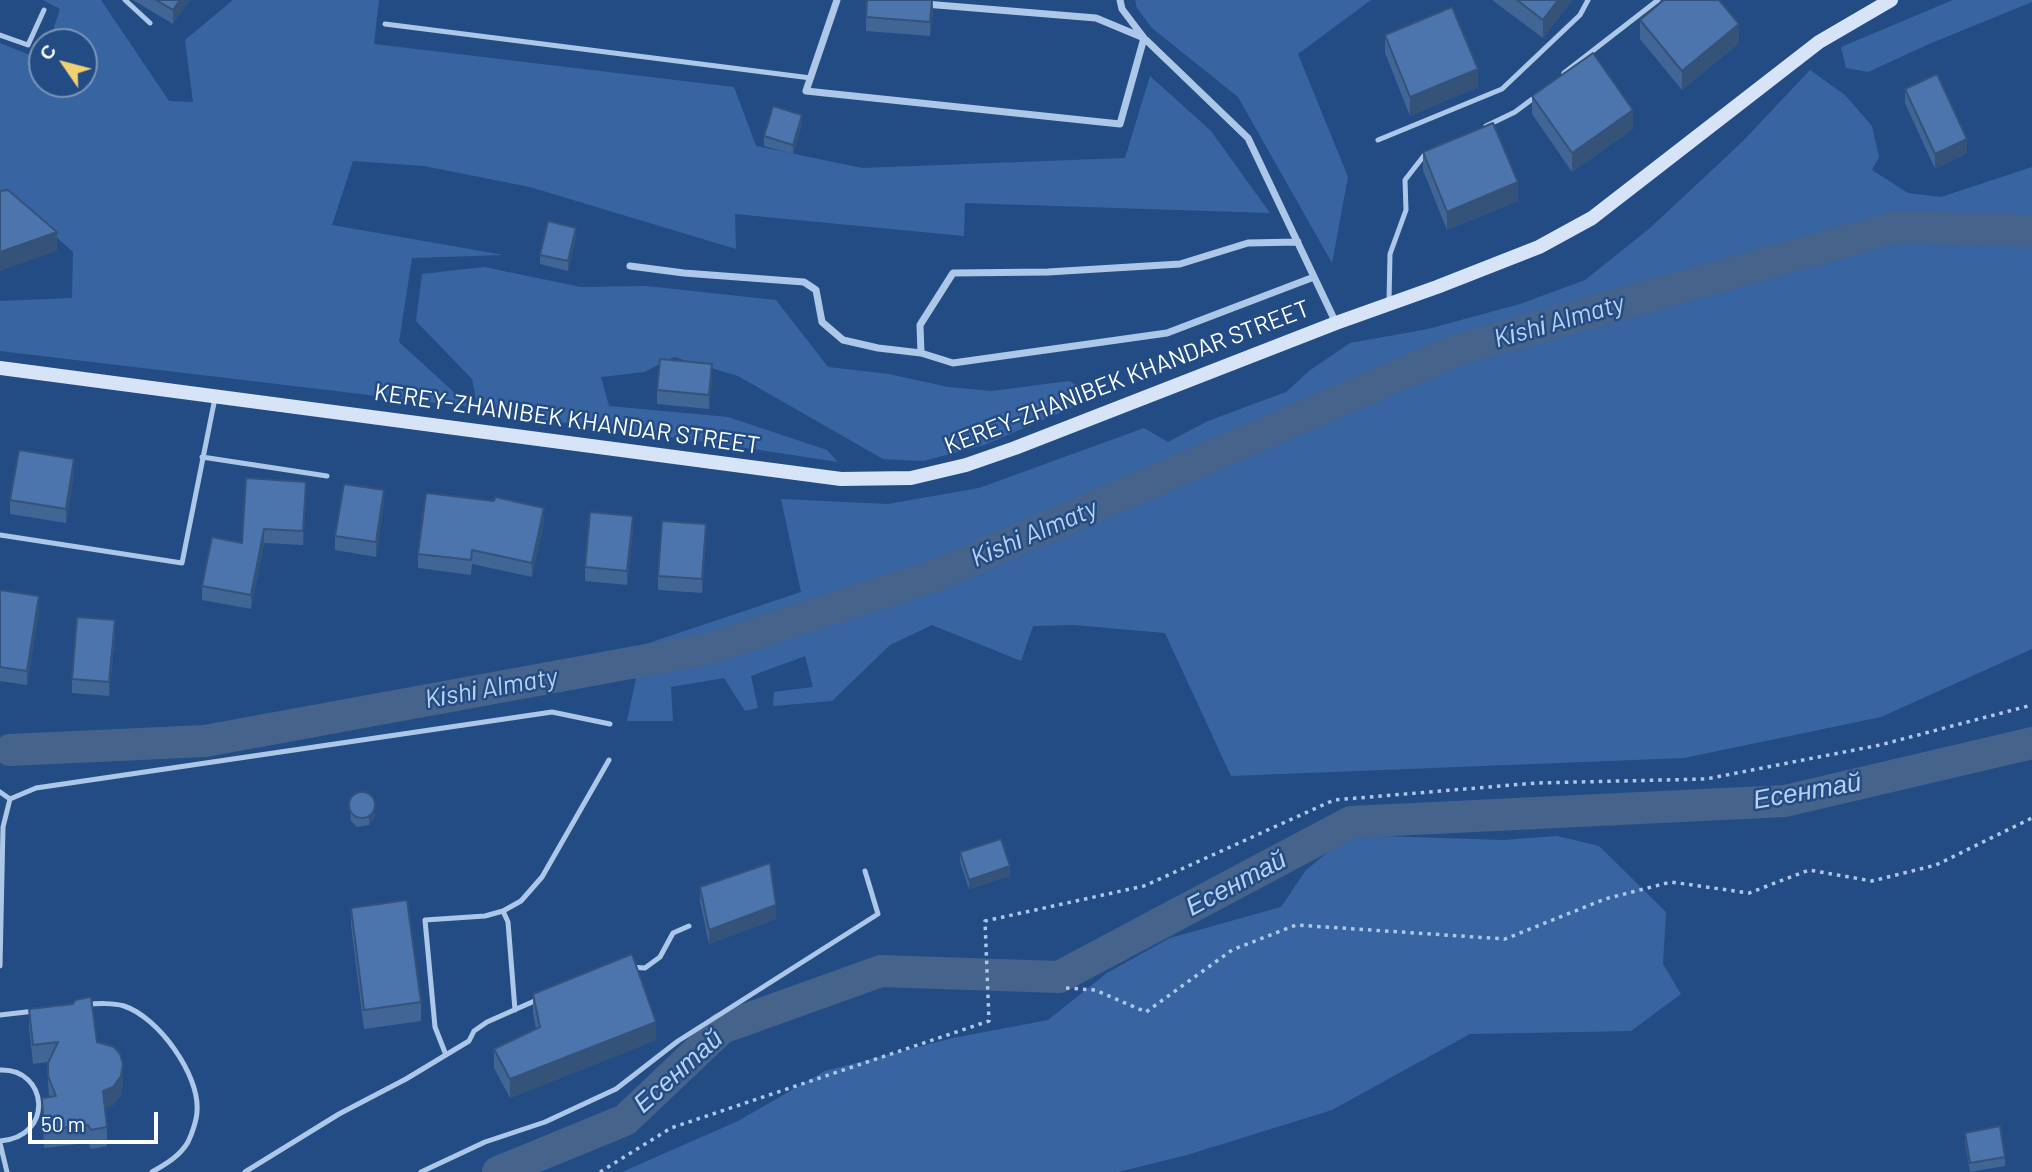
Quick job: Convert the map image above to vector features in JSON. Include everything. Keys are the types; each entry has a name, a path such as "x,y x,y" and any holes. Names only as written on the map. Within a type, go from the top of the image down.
{"main road":[{"name":"KEREY-ZHANIBEK KHANDAR STREET","path":"0,368 841,479 911,478 966,465 1015,448 1539,247 1592,218 1819,41 1891,0"}],"street":[{"path":"838,0 806,91 1120,124 1144,38"},
{"path":"1120,0 1122,9 1144,38 1248,138 1336,323"},
{"path":"919,4 1096,18 1144,38"},
{"path":"922,353 919,325 953,273 1075,271 1180,264 1248,243 1298,242"},
{"path":"630,266 804,282 816,290 822,322 843,340 878,348 922,353 953,363 1167,333 1314,276"}],"lane":[{"path":"125,0 150,23"},
{"path":"1378,140 1502,89 1580,15 1588,0"},
{"path":"1557,79 1658,0"},
{"path":"0,35 28,45 44,10"},
{"path":"385,24 811,78"},
{"path":"1477,130 1515,113 1536,96"},
{"path":"1389,304 1390,254 1406,210 1405,180 1426,153 1439,147"},
{"path":"0,535 182,563 216,396"},
{"path":"202,457 327,476"},
{"path":"10,799 36,788 552,712 610,724"},
{"path":"446,1055 435,1027 425,920 485,916 503,911 520,901 542,877 609,761"},
{"path":"0,792 10,799"},
{"path":"0,966 3,827 10,799"},
{"path":"421,1172 485,1142 545,1122 616,1089 678,1041 878,914 865,871"},
{"path":"503,911 508,922 515,1010"},
{"path":"621,967 645,968 660,957 673,933 689,926"},
{"path":"245,1172 339,1114 406,1079 469,1041 474,1031 487,1022 551,994"},
{"path":"82,1005 124,1006 152,1022 173,1047 191,1076 197,1110 188,1141 171,1162 152,1172"},
{"path":"0,1015 38,1011"},
{"path":"0,1070 19,1073 29,1081 36,1091 39,1103 32,1126 23,1135 0,1142 7,1172"}],"path":[{"path":"600,1172 671,1128 989,1021 985,921 1144,887 1334,800 1536,783 1706,779 1880,745 2032,705"},
{"path":"1066,988 1095,990 1146,1012 1232,950 1296,925 1505,939 1605,899 1671,881 1749,892 1809,870 1872,881 1936,864 2032,818"}],"shaded area":[{"path":"43,0 101,0 169,101 193,102 185,40 233,0 379,0 374,44 734,87 756,146 862,168 1125,158 1150,76 1211,131 1270,213 965,203 964,236 735,214 736,249 530,187 424,166 353,161 332,225 504,255 412,258 399,342 470,407 0,351 0,301 72,298 73,252 13,198 0,198 0,43 28,54 28,98 98,98 98,28 54,28 60,9"},
{"path":"1135,0 1371,0 1298,54 1348,177 1332,263 1238,97 1152,28 1137,8"},
{"path":"1953,0 2032,2 1868,72 1846,68 1841,47"},
{"path":"1810,70 1845,95 1872,126 1879,157 1872,170 1908,193 1941,197 2032,167 2032,649 1881,717 1684,758 1231,776 1165,633 1074,625 1033,626 1021,661 932,625 890,645 832,701 773,706 774,692 813,687 805,656 751,676 758,708 745,711 724,678 671,687 673,721 627,721 643,645 801,592 781,499 888,504 979,488 1144,428 1168,442 1208,421 1286,392 1309,371 1350,343 1428,329 1520,304 1585,280 1650,228 1742,142"},
{"path":"484,267 581,287 646,286 776,300 828,367 889,374 948,387 992,391 1069,381 1090,392 1078,405 984,445 923,461 883,459 738,376 674,357 644,372 601,377 609,406 728,417 827,450 838,462 521,417 477,404 472,379 416,321 422,274"},
{"path":"1349,835 1503,840 1557,836 1599,846 1666,912 1663,964 1681,994 1631,1031 1470,1034 1332,1110 1187,1155 1118,1172 622,1172 738,1121 825,1071 953,1038 1048,1020 1107,973 1170,938 1281,907 1306,870"}],"building":[{"path":"156,0 180,0 173,10"},
{"path":"867,0 932,0 930,22 866,17"},
{"path":"1517,0 1558,0 1543,20"},
{"path":"1664,0 1719,0 1739,24 1682,71 1640,20"},
{"path":"1452,7 1478,69 1410,97 1385,35"},
{"path":"1593,53 1633,110 1572,153 1532,96"},
{"path":"1937,74 1967,139 1935,154 1905,89"},
{"path":"773,106 802,115 793,145 764,136"},
{"path":"1493,123 1518,182 1447,212 1423,152"},
{"path":"8,190 57,232 0,252 0,191"},
{"path":"548,221 576,228 568,261 540,255"},
{"path":"660,359 712,364 709,395 657,390"},
{"path":"19,450 74,459 66,509 10,500"},
{"path":"246,478 306,482 303,531 264,529 251,595 202,586 212,537 242,543"},
{"path":"344,484 384,490 376,542 335,536"},
{"path":"426,493 494,501 495,497 544,508 532,563 472,550 471,560 418,554"},
{"path":"590,512 633,516 627,571 585,567"},
{"path":"662,521 706,524 702,579 658,576"},
{"path":"0,590 39,596 27,671 0,667"},
{"path":"77,617 115,620 109,682 72,679"},
{"path":"362,792 371,796 375,805 371,814 362,818 353,814 349,805 353,796"},
{"path":"1001,839 1010,866 969,880 960,852"},
{"path":"770,863 776,905 709,930 700,887"},
{"path":"407,900 421,1002 364,1010 351,908"},
{"path":"632,954 656,1022 510,1079 494,1049 540,1027 533,994"},
{"path":"91,997 97,1042 114,1047 123,1064 121,1076 113,1087 103,1091 107,1127 91,1130 88,1125 44,1130 42,1098 56,1096 48,1076 48,1063 58,1042 33,1045 29,1009 73,1004 75,1000"},
{"path":"2000,1126 2005,1157 1970,1163 1965,1133"}],"waterway":[{"name":"Kіshі Almaty","path":"10,750 205,741 712,648 939,574 1457,350 1896,227 2032,231"},
{"name":"Есентай","path":"498,1172 625,1120 722,1028 881,971 1059,977 1351,822 1785,801 2032,743"}]}
